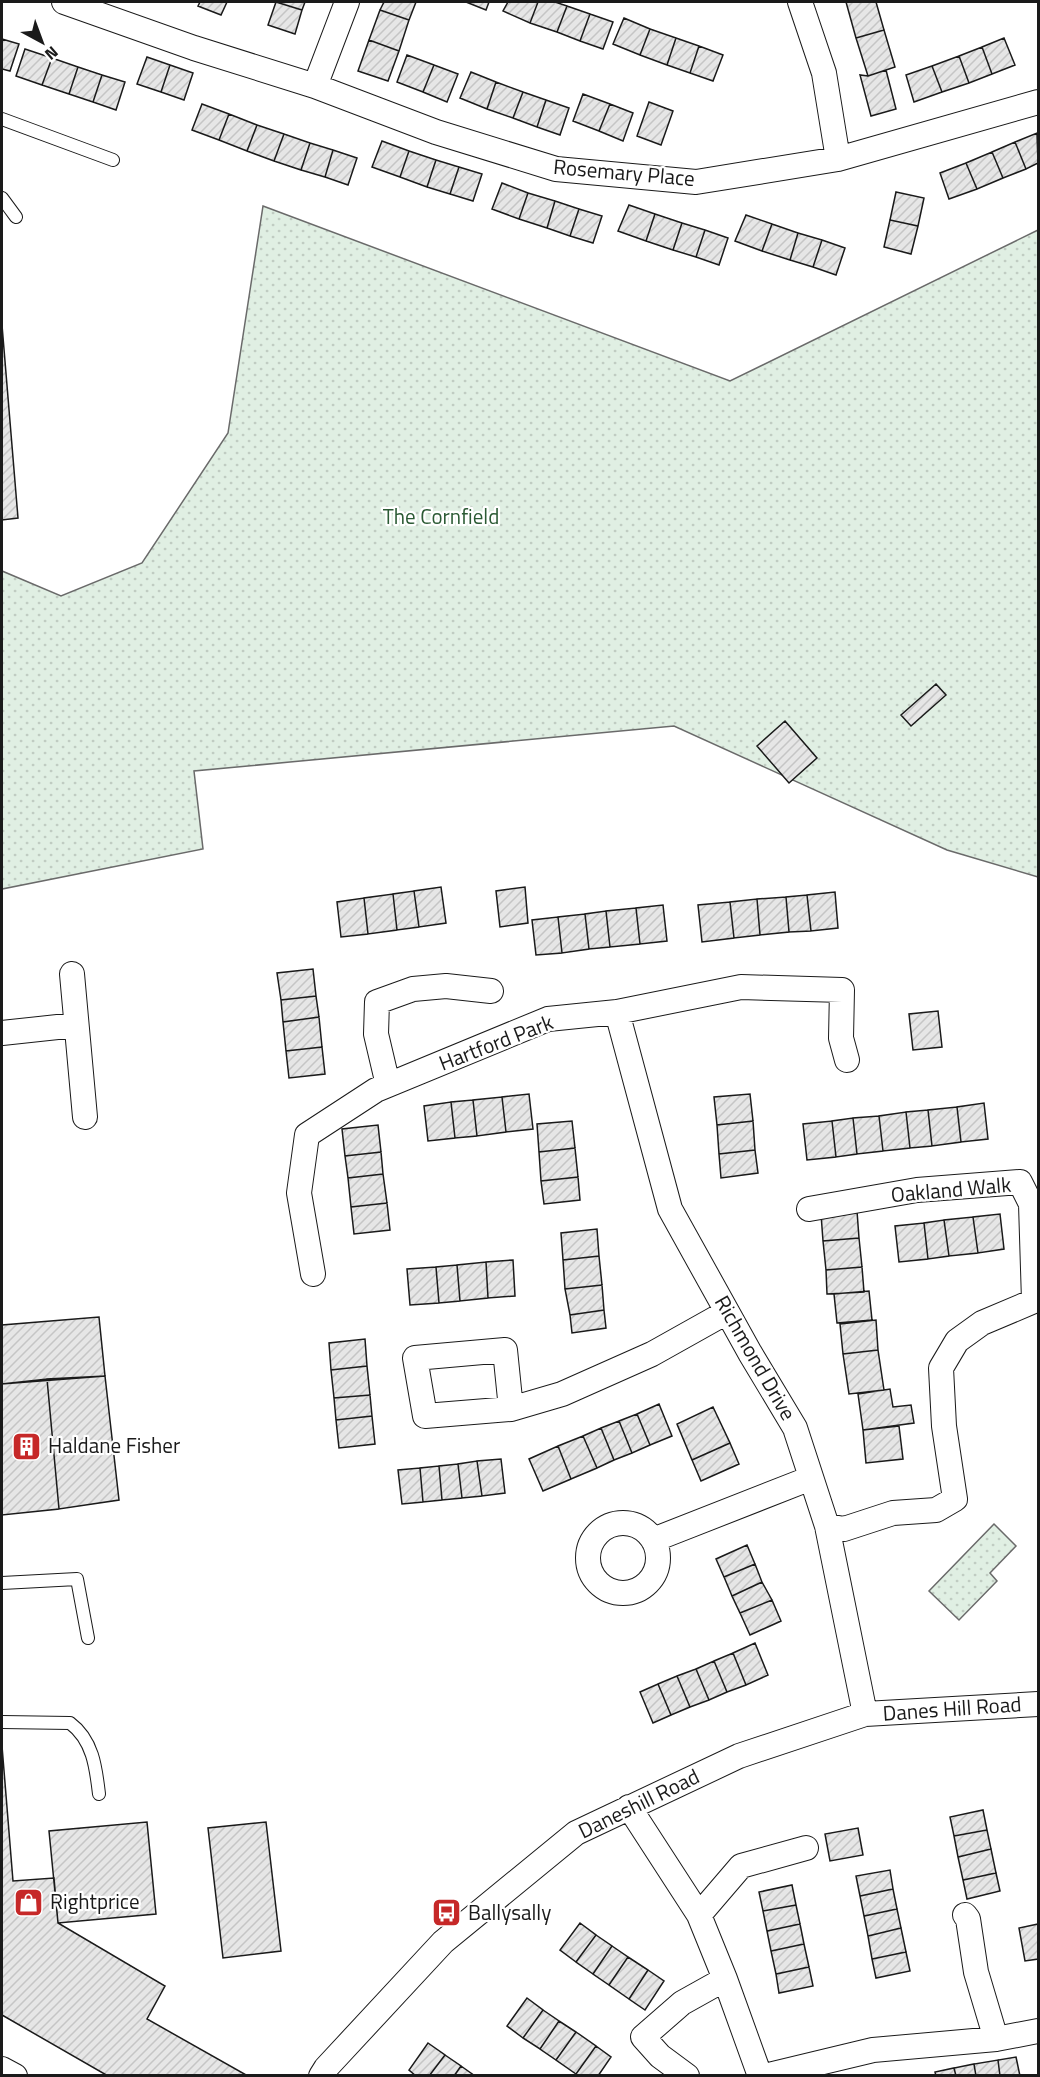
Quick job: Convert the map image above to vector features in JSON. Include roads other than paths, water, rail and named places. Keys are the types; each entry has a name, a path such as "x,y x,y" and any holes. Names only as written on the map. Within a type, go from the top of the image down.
{"street":[{"name":"Rosemary Place","path":"64,2 194,48 315,86 436,132 556,169 696,182 838,159 1038,102"},
{"path":"315,86 347,2"},
{"path":"800,2 824,73 838,159"},
{"path":"72,974 85,1117"},
{"path":"388,1085 376,1034 377,1002 413,989 446,986 491,991"},
{"name":"Hartford Park","path":"313,1274 299,1192 307,1136 376,1090 548,1019 617,1012 741,987 842,990 841,1038 847,1060"},
{"name":"Richmond Drive","path":"617,1012 670,1209 795,1428 827,1526 865,1714"},
{"path":"2,1033 76,1025"},
{"name":"Oakland Walk","path":"809,1209 917,1190 1020,1182 1031,1203 1034,1301 982,1323 957,1341 941,1368 944,1426 955,1499 936,1510 893,1513 844,1529 827,1526"},
{"path":"511,1409 562,1394 652,1354 727,1312"},
{"path":"653,1540 811,1478"},
{"name":"Danes Hill Road","path":"865,1714 1038,1704"},
{"name":"Daneshill Road","path":"321,2076 443,1942 576,1833 739,1756 865,1714"},
{"path":"629,1807 699,1915 760,2076"},
{"path":"699,1915 741,1866 806,1848"},
{"path":"964,1914 968,1919 976,1972 996,2039"},
{"path":"687,2076 660,2056 643,2037 682,2003 725,1979"},
{"path":"765,2076 873,2050 996,2039 1038,2031"},
{"path":"2,2069 15,2076"}],"lane":[{"path":"2,119 113,160"},
{"path":"2,198 16,217"},
{"path":"2,1583 77,1579 88,1638"},
{"path":"2,1722 70,1723 86,1740 94,1761 99,1794"}],"place":[{"name":"Haldane Fisher","path":"27,1446"},
{"name":"Rightprice","path":"29,1902"},
{"name":"Ballysally","path":"447,1913"}],"park label":[{"name":"The Cornfield","path":"441,517"}]}
